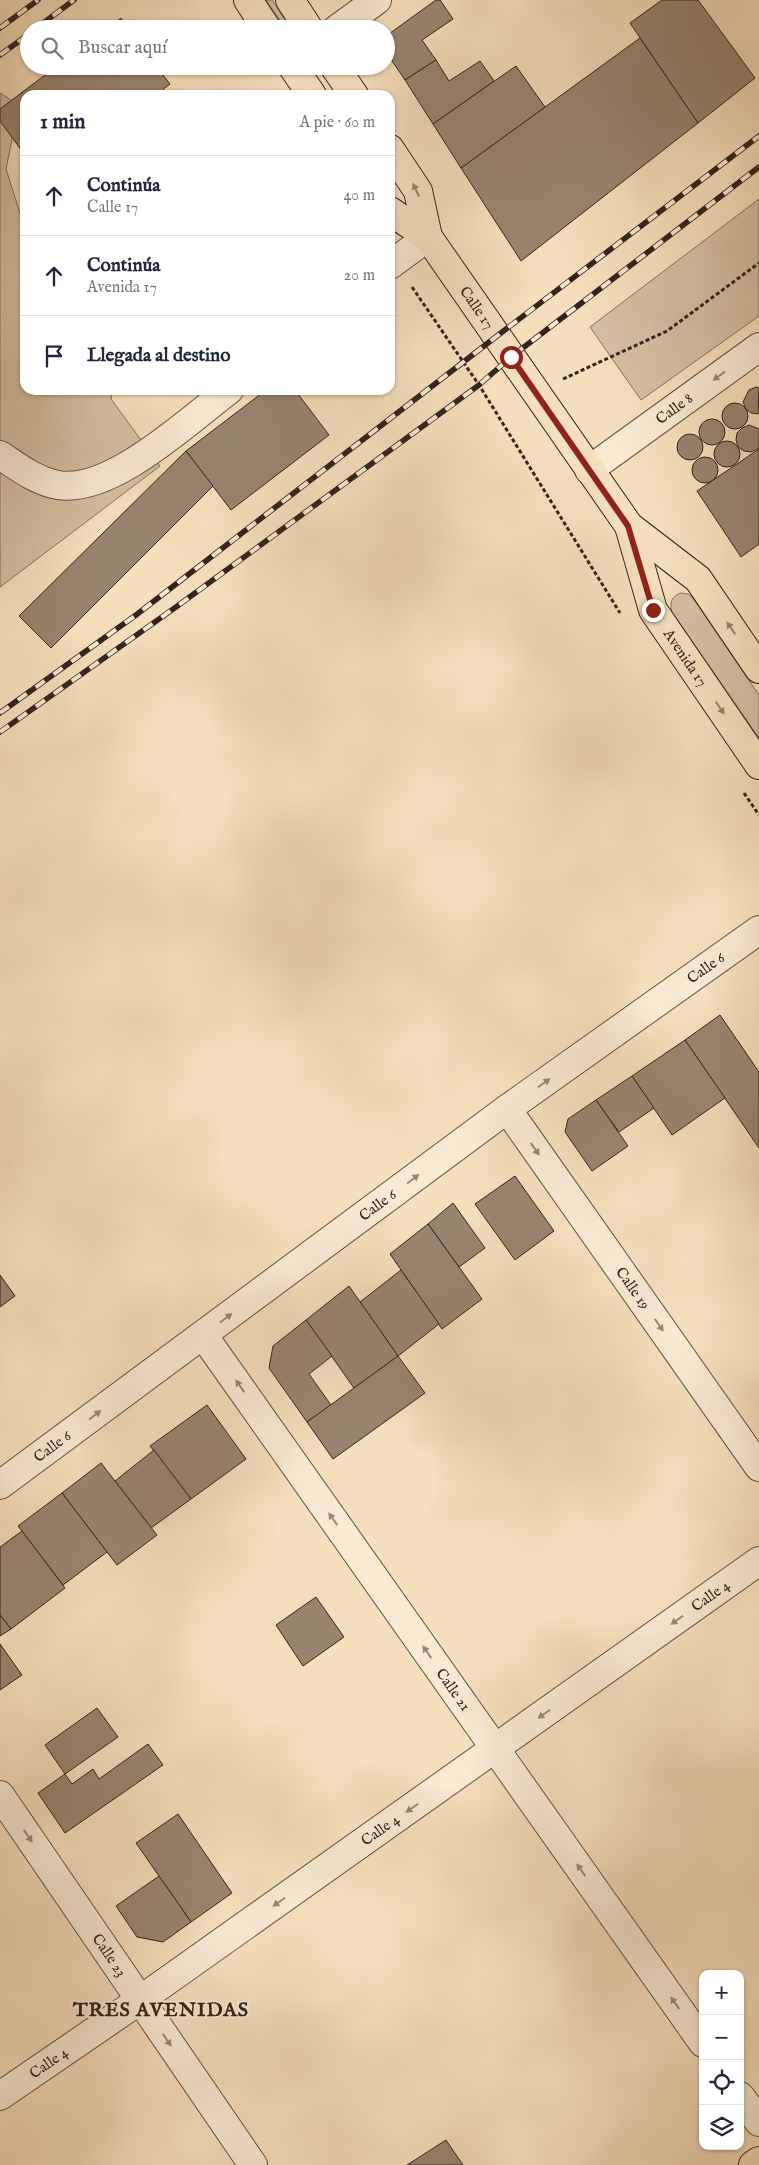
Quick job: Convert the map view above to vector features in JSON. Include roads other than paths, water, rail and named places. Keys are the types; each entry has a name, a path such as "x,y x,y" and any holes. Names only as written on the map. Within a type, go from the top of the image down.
{"main road":[{"path":"248,0 261,20"},
{"path":"290,0 303,20"},
{"path":"298,75 309,90"},
{"path":"340,75 351,90"},
{"name":"Calle 17","path":"395,156 418,191 428,237"},
{"name":"Calle 17","path":"395,214 428,237 628,526"},
{"path":"628,526 698,579 759,669"},
{"name":"Avenida 17","path":"628,526 653,610 759,765"},
{"path":"752,2165 759,2160"}],"street":[{"path":"349,20 377,0"},
{"path":"395,261 428,237"},
{"name":"Calle 8","path":"590,470 759,347"},
{"path":"0,455 33,477 59,485 90,483 140,459 223,395"},
{"name":"Calle 6","path":"0,1485 507,1109 759,930"},
{"name":"Calle 19","path":"507,1109 759,1467"},
{"name":"Calle 21","path":"204,1335 699,2037"},
{"name":"Calle 4","path":"0,2096 140,2000 759,1561"},
{"name":"Calle 23","path":"0,1796 253,2165"},
{"path":"744,2101 759,2122"}],"railway":[{"path":"0,28 38,0"},
{"path":"47,20 74,0"},
{"path":"0,55 20,41"},
{"path":"0,713 136,615 759,136"},
{"path":"0,732 176,607 479,385 511,357 759,167"}],"district":[{"name":"TRES AVENIDAS","path":"161,2010"}]}
